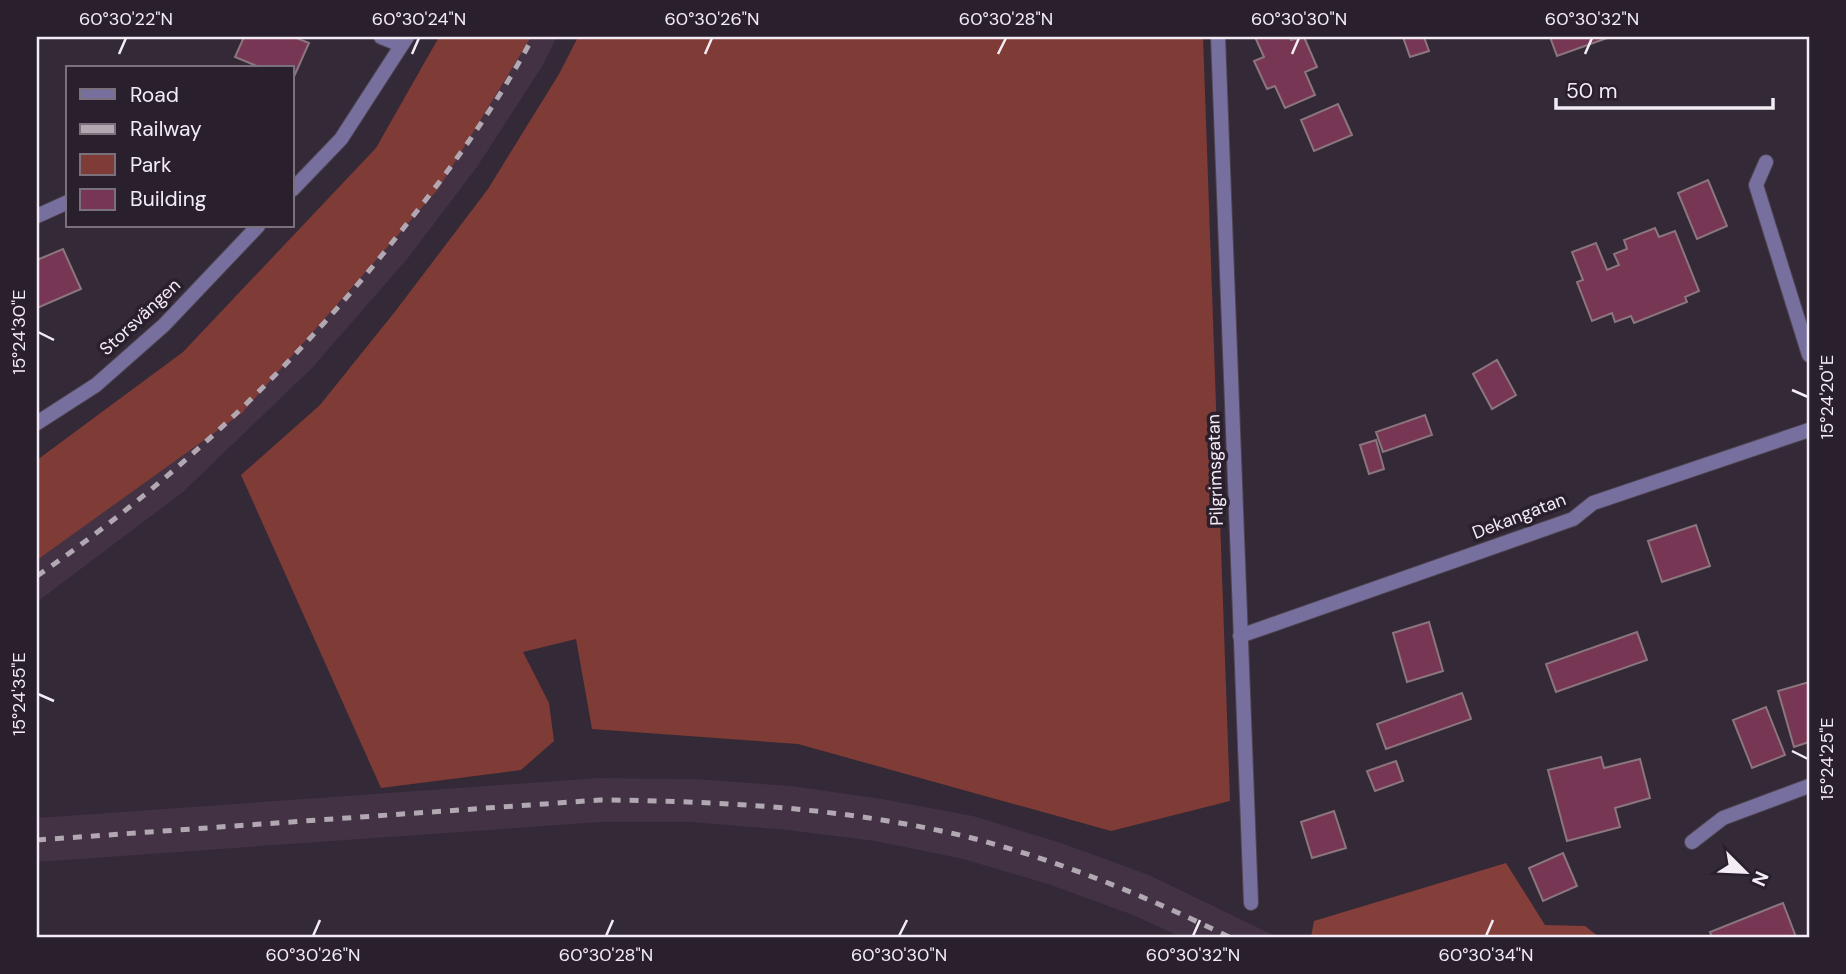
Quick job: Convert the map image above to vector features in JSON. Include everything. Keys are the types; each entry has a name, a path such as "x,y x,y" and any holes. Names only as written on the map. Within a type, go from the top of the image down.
{"street":[{"path":"294,188 341,139 404,41 382,37"},
{"name":"Pilgrimsgatan","path":"1218,37 1251,903"},
{"path":"1766,162 1756,185 1809,355"},
{"path":"37,216 66,203"},
{"name":"Storsvängen","path":"37,423 96,385 154,334 256,228"},
{"name":"Dekangatan","path":"1240,636 1573,519 1593,503 1809,430"},
{"path":"1692,842 1723,818 1809,786"}],"shaded area":[{"path":"508,37 557,37 541,68 477,167 408,258 312,368 183,492 37,602 37,549"},
{"path":"599,778 693,779 791,786 973,816 1061,843 1149,875 1277,937 1181,937 1133,915 1048,884 963,859 875,841 691,822 600,822 37,862 37,818"},
{"path":"1506,863 1545,925 1585,926 1599,937 1311,937 1314,921"}],"green space":[{"path":"439,37 531,37 439,188 242,413 37,560 37,460 183,352 376,148"},
{"path":"578,37 1203,37 1230,801 1111,831 798,744 592,729 576,639 523,652 549,703 554,741 521,770 381,788 241,475 320,405 397,309 488,189 559,74"}],"building":[{"path":"244,37 294,37 309,43 294,77 294,66 257,66 235,57"},
{"path":"1255,37 1289,37 1291,40 1304,37 1317,67 1305,72 1315,95 1285,108 1275,86 1267,89 1254,61 1264,57"},
{"path":"1403,37 1424,37 1429,51 1410,57"},
{"path":"1550,37 1610,37 1557,56"},
{"path":"1338,104 1352,135 1314,151 1301,120"},
{"path":"1708,180 1727,226 1697,239 1678,193"},
{"path":"1655,228 1659,237 1675,231 1699,291 1685,297 1687,302 1634,323 1631,316 1615,322 1612,313 1592,321 1577,282 1583,280 1572,252 1596,243 1607,270 1619,265 1614,254 1627,249 1624,240"},
{"path":"63,249 81,289 37,308 37,260"},
{"path":"1497,360 1516,395 1492,409 1473,374"},
{"path":"1425,415 1432,435 1383,452 1376,432"},
{"path":"1376,440 1384,469 1369,474 1360,445"},
{"path":"1696,525 1710,566 1662,582 1648,541"},
{"path":"1429,622 1443,671 1407,682 1393,633"},
{"path":"1637,632 1647,660 1556,692 1546,664"},
{"path":"1809,682 1809,742 1794,747 1778,691"},
{"path":"1462,693 1471,719 1386,749 1377,724"},
{"path":"1766,707 1785,755 1752,768 1733,720"},
{"path":"1601,757 1604,768 1640,759 1650,798 1615,808 1620,827 1567,841 1548,770"},
{"path":"1396,761 1403,781 1375,791 1367,771"},
{"path":"1334,811 1346,848 1312,858 1301,822"},
{"path":"1563,853 1577,886 1543,901 1529,868"},
{"path":"1783,903 1796,937 1712,937 1710,932"}],"railway":[{"path":"37,576 138,500 186,459 233,417 321,327 402,230 455,160 489,112 533,37"},
{"path":"37,840 600,800 739,804 877,819 1002,846 1101,880 1229,937"}]}
